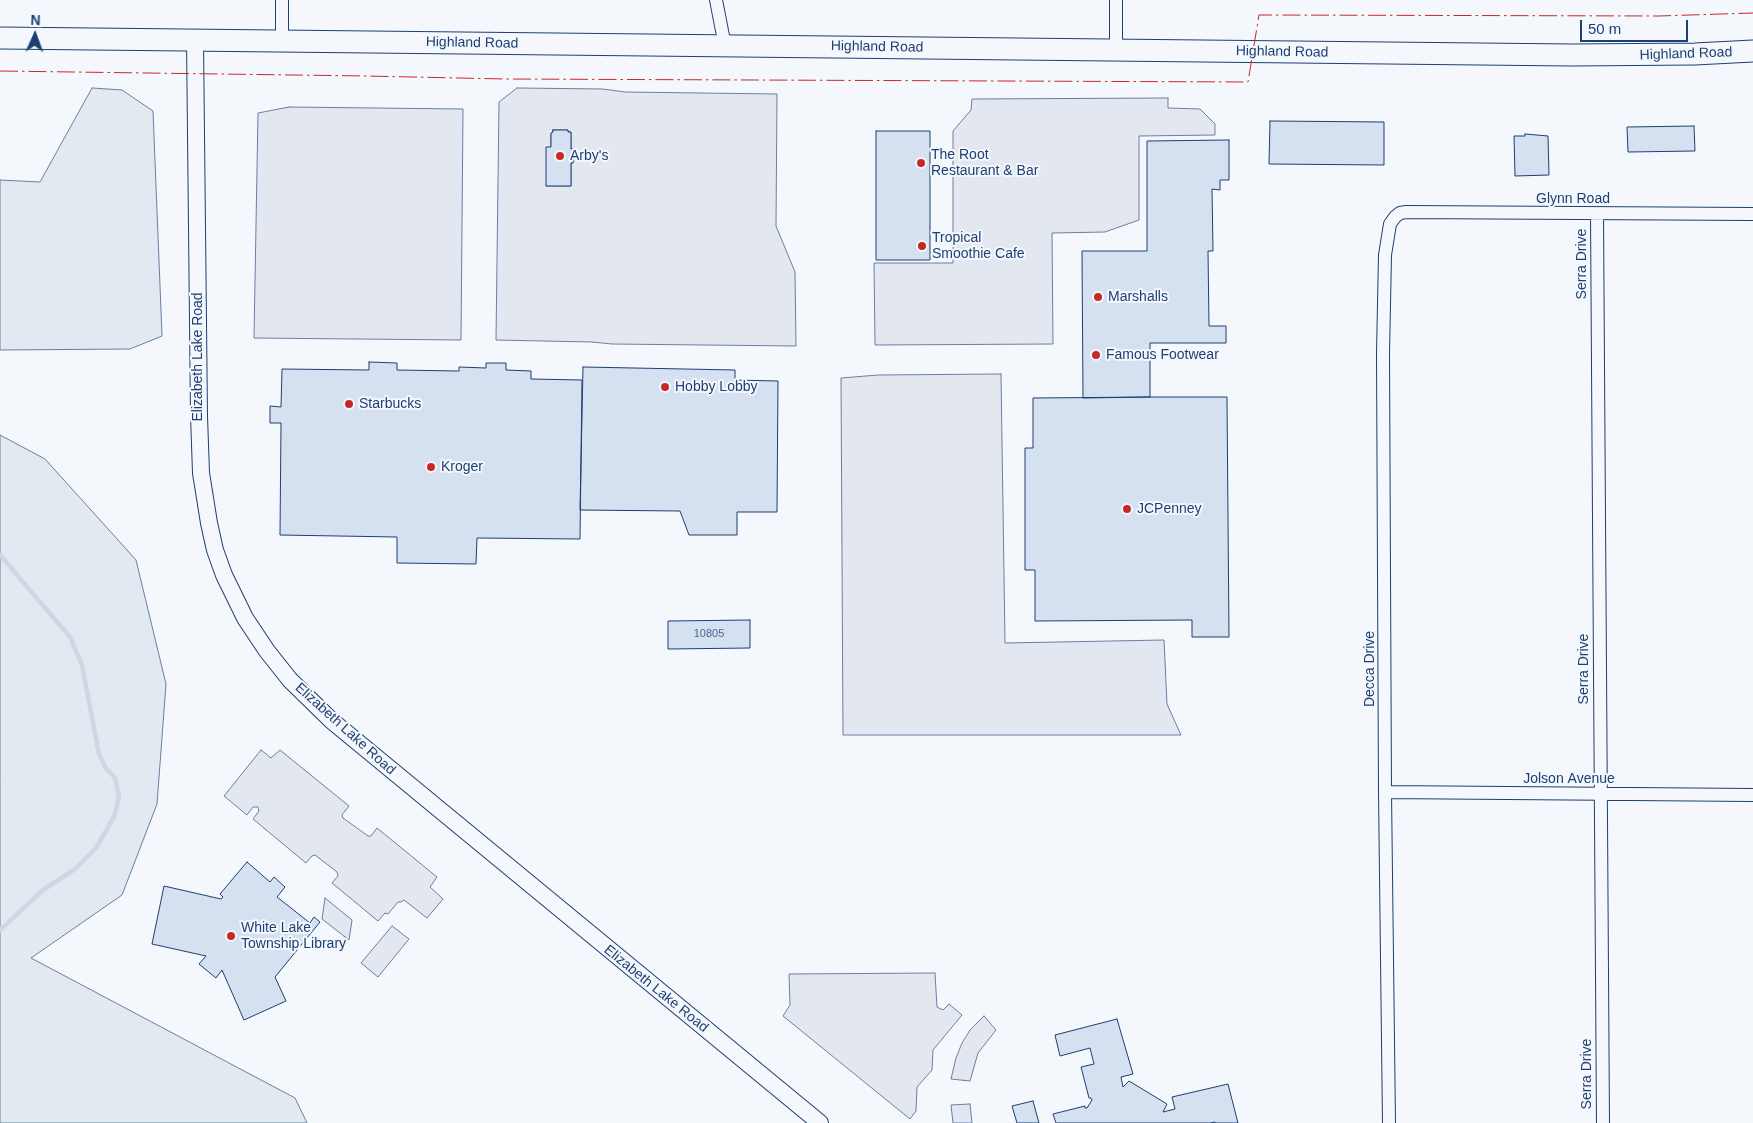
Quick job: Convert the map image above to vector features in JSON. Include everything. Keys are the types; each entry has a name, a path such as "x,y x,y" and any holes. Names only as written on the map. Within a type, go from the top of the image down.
{"highway":[{"name":"Highland Road","path":"0,38 1619,55 1753,51"}],"street":[{"path":"282,0 282,41"},
{"path":"716,0 725,46"},
{"path":"1116,0 1116,50"},
{"name":"Elizabeth Lake Road","path":"195,40 201,473 215,550 224,575 245,618 267,651 290,680 332,721 820,1123"},
{"name":"Glynn Road","path":"1395,217 1400,213 1406,212 1753,214"},
{"name":"Serra Drive","path":"1596,214 1602,1123"},
{"name":"Decca Drive","path":"1389,1123 1383,353 1385,254 1390,224 1395,217"},
{"name":"Jolson Avenue","path":"1385,792 1753,795"}],"shaded area":[{"path":"92,88 122,90 153,111 162,336 130,349 0,350 0,180 40,182"},
{"path":"517,88 603,89 625,92 777,94 776,226 795,272 796,346 612,344 496,340 499,102","holes":["553,130 568,130 568,132 571,132 571,149 574,149 573,163 571,163 571,186 546,186 551,133"]},
{"path":"1168,98 1168,108 1200,109 1215,124 1215,135 1139,136 1139,220 1105,232 1052,233 1053,344 875,345 874,263 953,263 953,131 971,110 972,99"},
{"path":"289,107 463,109 461,340 254,338 258,113"},
{"path":"1001,374 1005,643 1164,640 1167,704 1181,735 843,735 841,378 878,375"},
{"path":"0,435 45,459 136,560 166,684 157,804 122,895 31,958 295,1098 307,1123 0,1123"},
{"path":"261,750 271,758 280,750 349,806 342,815 343,818 368,836 371,836 377,828 437,877 430,887 443,899 427,918 404,900 398,902 388,914 385,913 378,921 332,883 338,876 337,872 315,855 306,863 253,819 259,811 258,807 253,807 247,815 224,796"},
{"path":"325,898 352,920 349,940 322,919"},
{"path":"392,926 409,939 378,977 361,963"},
{"path":"935,973 937,1007 943,1010 949,1004 962,1015 933,1050 932,1070 917,1087 916,1111 910,1119 783,1016 790,1005 789,974"},
{"path":"984,1016 996,1030 978,1053 970,1081 951,1079 962,1043 970,1030"},
{"path":"970,1104 972,1123 953,1123 951,1105"}],"building":[{"path":"1270,121 1384,122 1384,165 1269,164"},
{"path":"1694,126 1695,151 1628,152 1627,127"},
{"name":"Arby's","path":"553,130 568,130 568,132 571,132 571,149 574,149 573,163 571,163 571,186 546,186 546,147 551,147 551,133"},
{"path":"876,131 930,131 930,260 876,260"},
{"path":"1525,134 1548,136 1549,175 1515,176 1514,136 1525,136"},
{"path":"1229,140 1229,180 1220,180 1220,190 1212,189 1213,251 1208,251 1209,326 1226,326 1226,343 1150,343 1150,397 1083,398 1082,251 1147,251 1147,141"},
{"name":"Kroger","path":"369,362 397,363 397,370 459,371 459,367 486,368 486,363 506,363 506,370 531,371 531,379 582,380 580,539 477,538 476,564 397,563 397,537 280,535 281,423 270,423 270,406 281,407 282,369 369,370"},
{"path":"583,367 735,370 735,380 778,381 777,512 737,512 737,535 689,535 680,511 580,510"},
{"name":"JCPenney","path":"1227,397 1229,637 1192,637 1192,620 1035,621 1035,570 1025,570 1025,448 1033,448 1033,398"},
{"path":"750,620 750,648 668,649 668,621"},
{"name":"White Lake Township Library","path":"247,862 270,882 274,877 285,887 277,897 310,923 314,917 320,922 275,977 286,1001 244,1020 222,970 216,978 199,964 206,956 152,944 164,886 221,899 223,897 220,894"},
{"path":"1117,1019 1133,1074 1121,1077 1123,1087 1129,1081 1167,1104 1163,1112 1175,1109 1172,1097 1228,1084 1238,1123 1056,1123 1053,1114 1085,1106 1087,1108 1092,1100 1089,1098 1081,1067 1094,1064 1090,1048 1060,1056 1055,1035"},
{"path":"1033,1101 1039,1123 1017,1123 1012,1106"}],"waterway":[{"path":"0,555 70,637 82,665 99,754 105,767 115,778 119,797 114,817 96,848 75,869 43,890 0,930"}],"power":[{"path":"0,71 505,79 1248,82 1259,15 1659,16 1753,13"}],"place":[{"name":"Arby's","path":"560,156"},
{"name":"The Root Restaurant & Bar","path":"921,163"},
{"name":"Tropical Smoothie Cafe","path":"922,246"},
{"name":"Marshalls","path":"1098,297"},
{"name":"Famous Footwear","path":"1096,355"},
{"name":"Hobby Lobby","path":"665,387"},
{"name":"Starbucks","path":"349,404"},
{"name":"Kroger","path":"431,467"},
{"name":"JCPenney","path":"1127,509"},
{"name":"White Lake Township Library","path":"231,936"}]}
